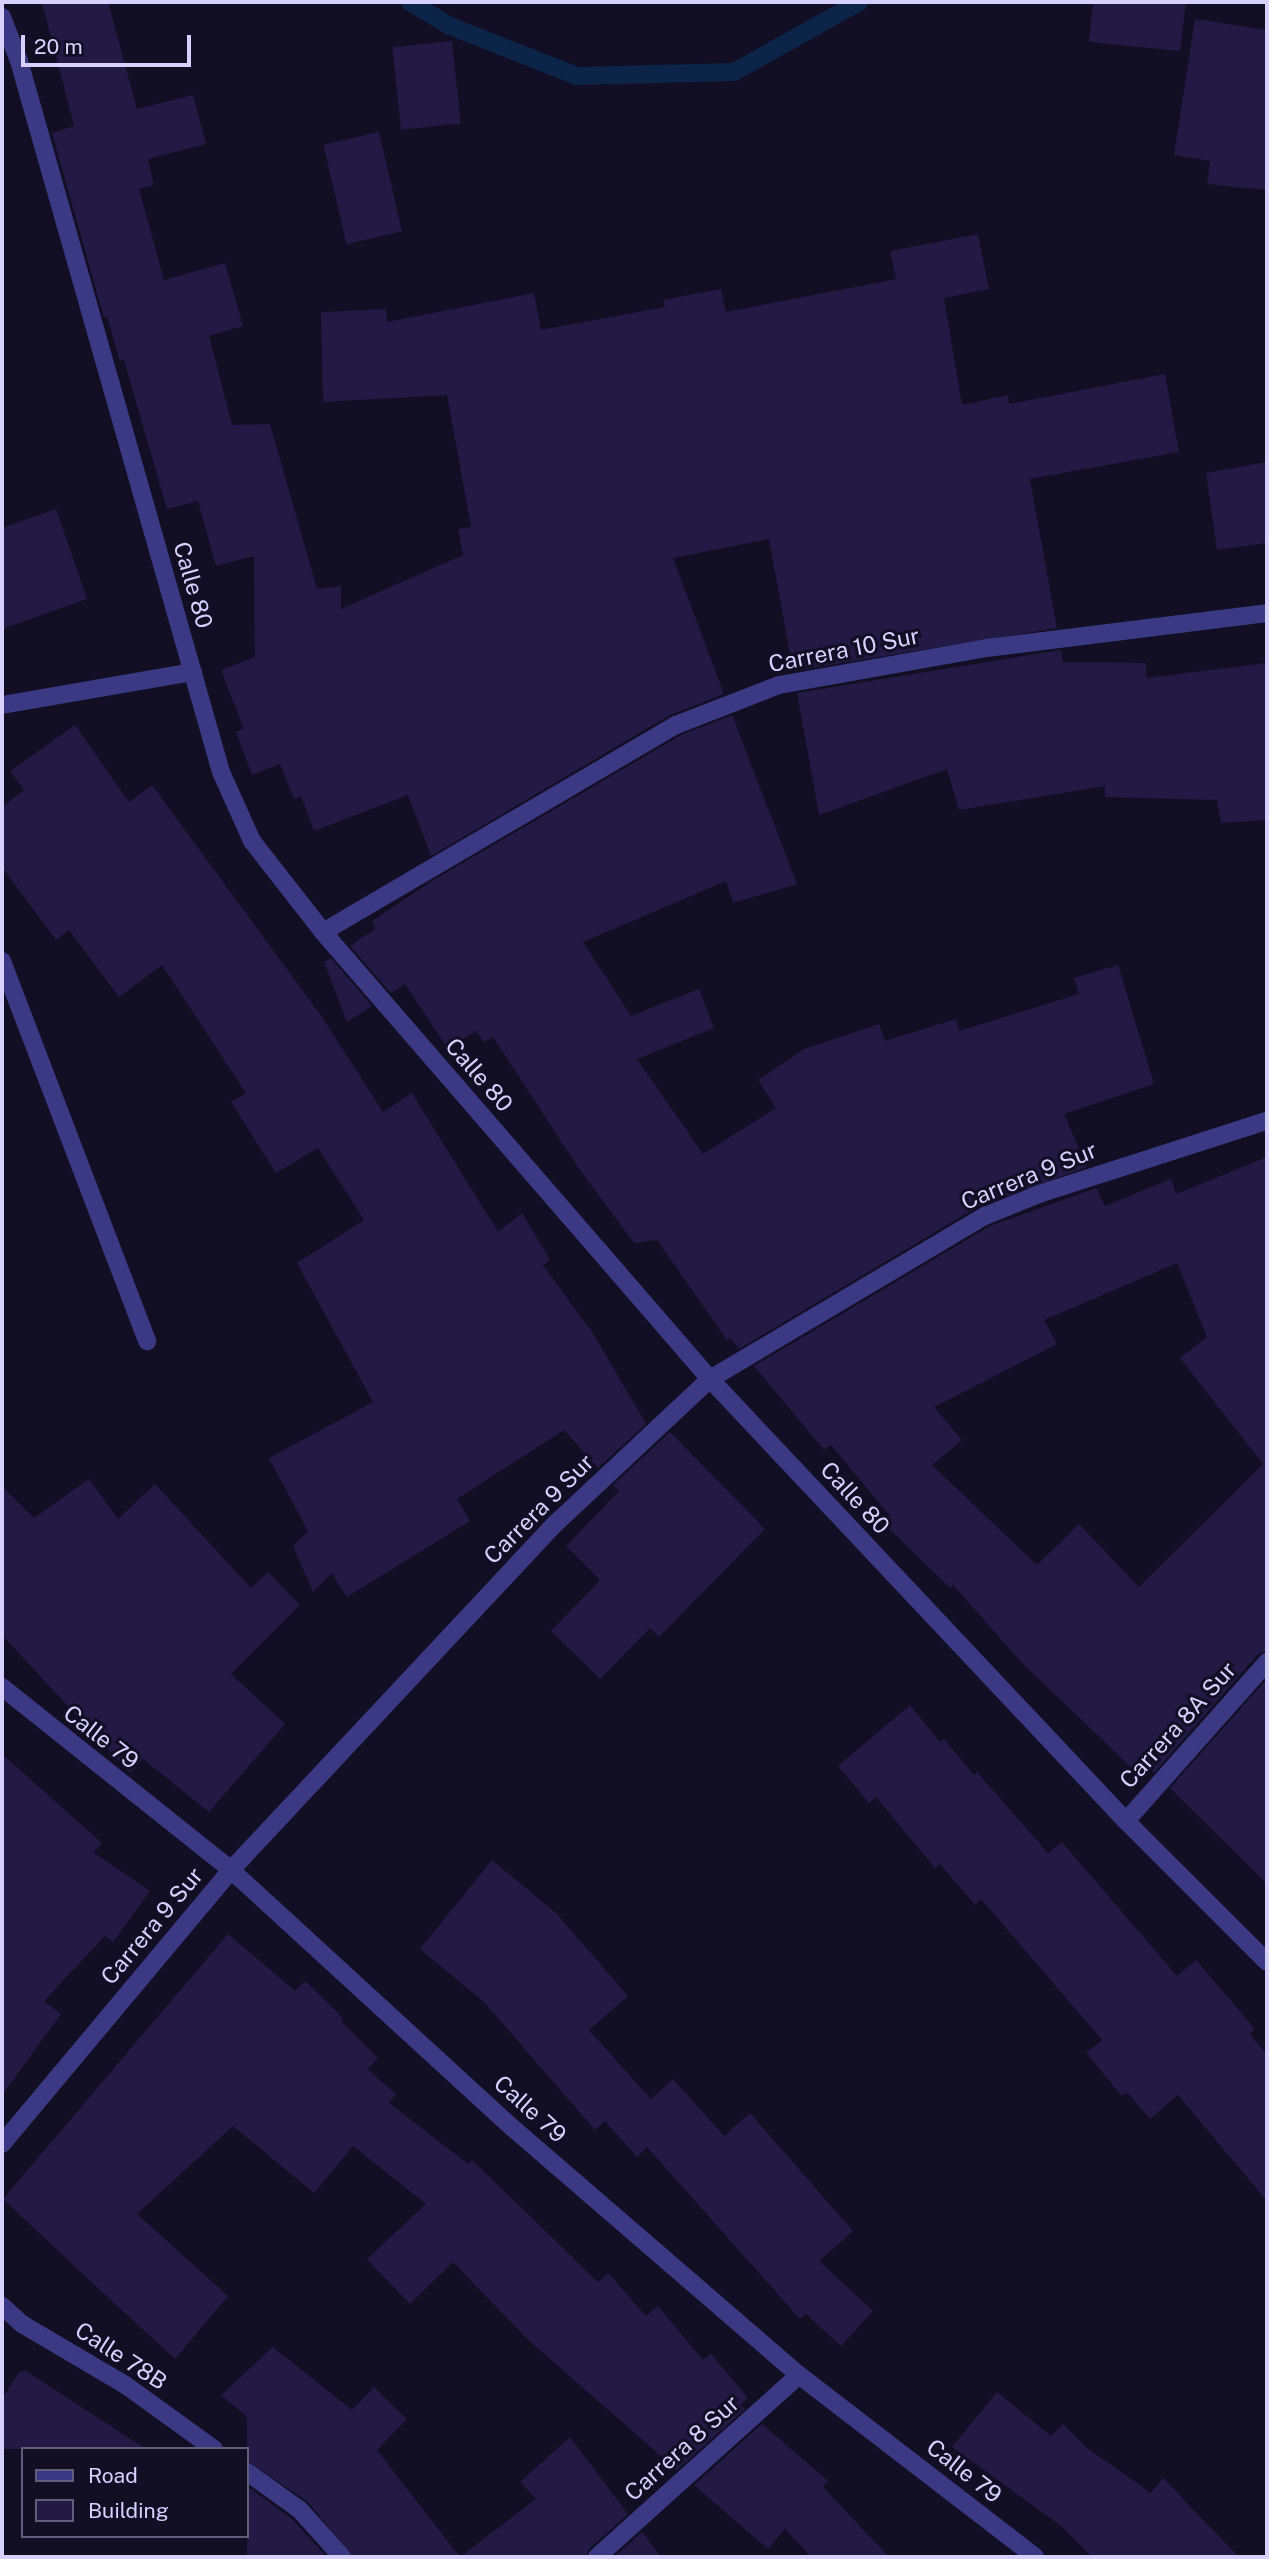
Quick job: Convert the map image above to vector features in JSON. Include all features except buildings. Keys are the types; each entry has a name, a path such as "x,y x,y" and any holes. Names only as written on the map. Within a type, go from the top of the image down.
{"street":[{"name":"Calle 80","path":"2,17 19,61 221,772 252,841 323,932 710,1379 1126,1821 1267,1962"},
{"name":"Carrera 10 Sur","path":"323,932 676,725 779,685 986,648 1267,613"},
{"path":"2,705 193,672"},
{"path":"2,961 147,1341"},
{"name":"Carrera 9 Sur","path":"2,2144 231,1870 555,1524 710,1379 985,1216 1040,1194 1267,1121"},
{"name":"Carrera 8A Sur","path":"1126,1821 1267,1662"},
{"name":"Calle 79","path":"2,1687 231,1870 507,2123 799,2375 1035,2557"},
{"name":"Calle 78B","path":"2,2306 22,2324 124,2384 211,2447"},
{"name":"Carrera 8 Sur","path":"597,2557 799,2375"},
{"path":"248,2473 300,2510 342,2557"}],"waterway":[{"path":"410,2 450,26 577,76 734,72 859,2"}]}
